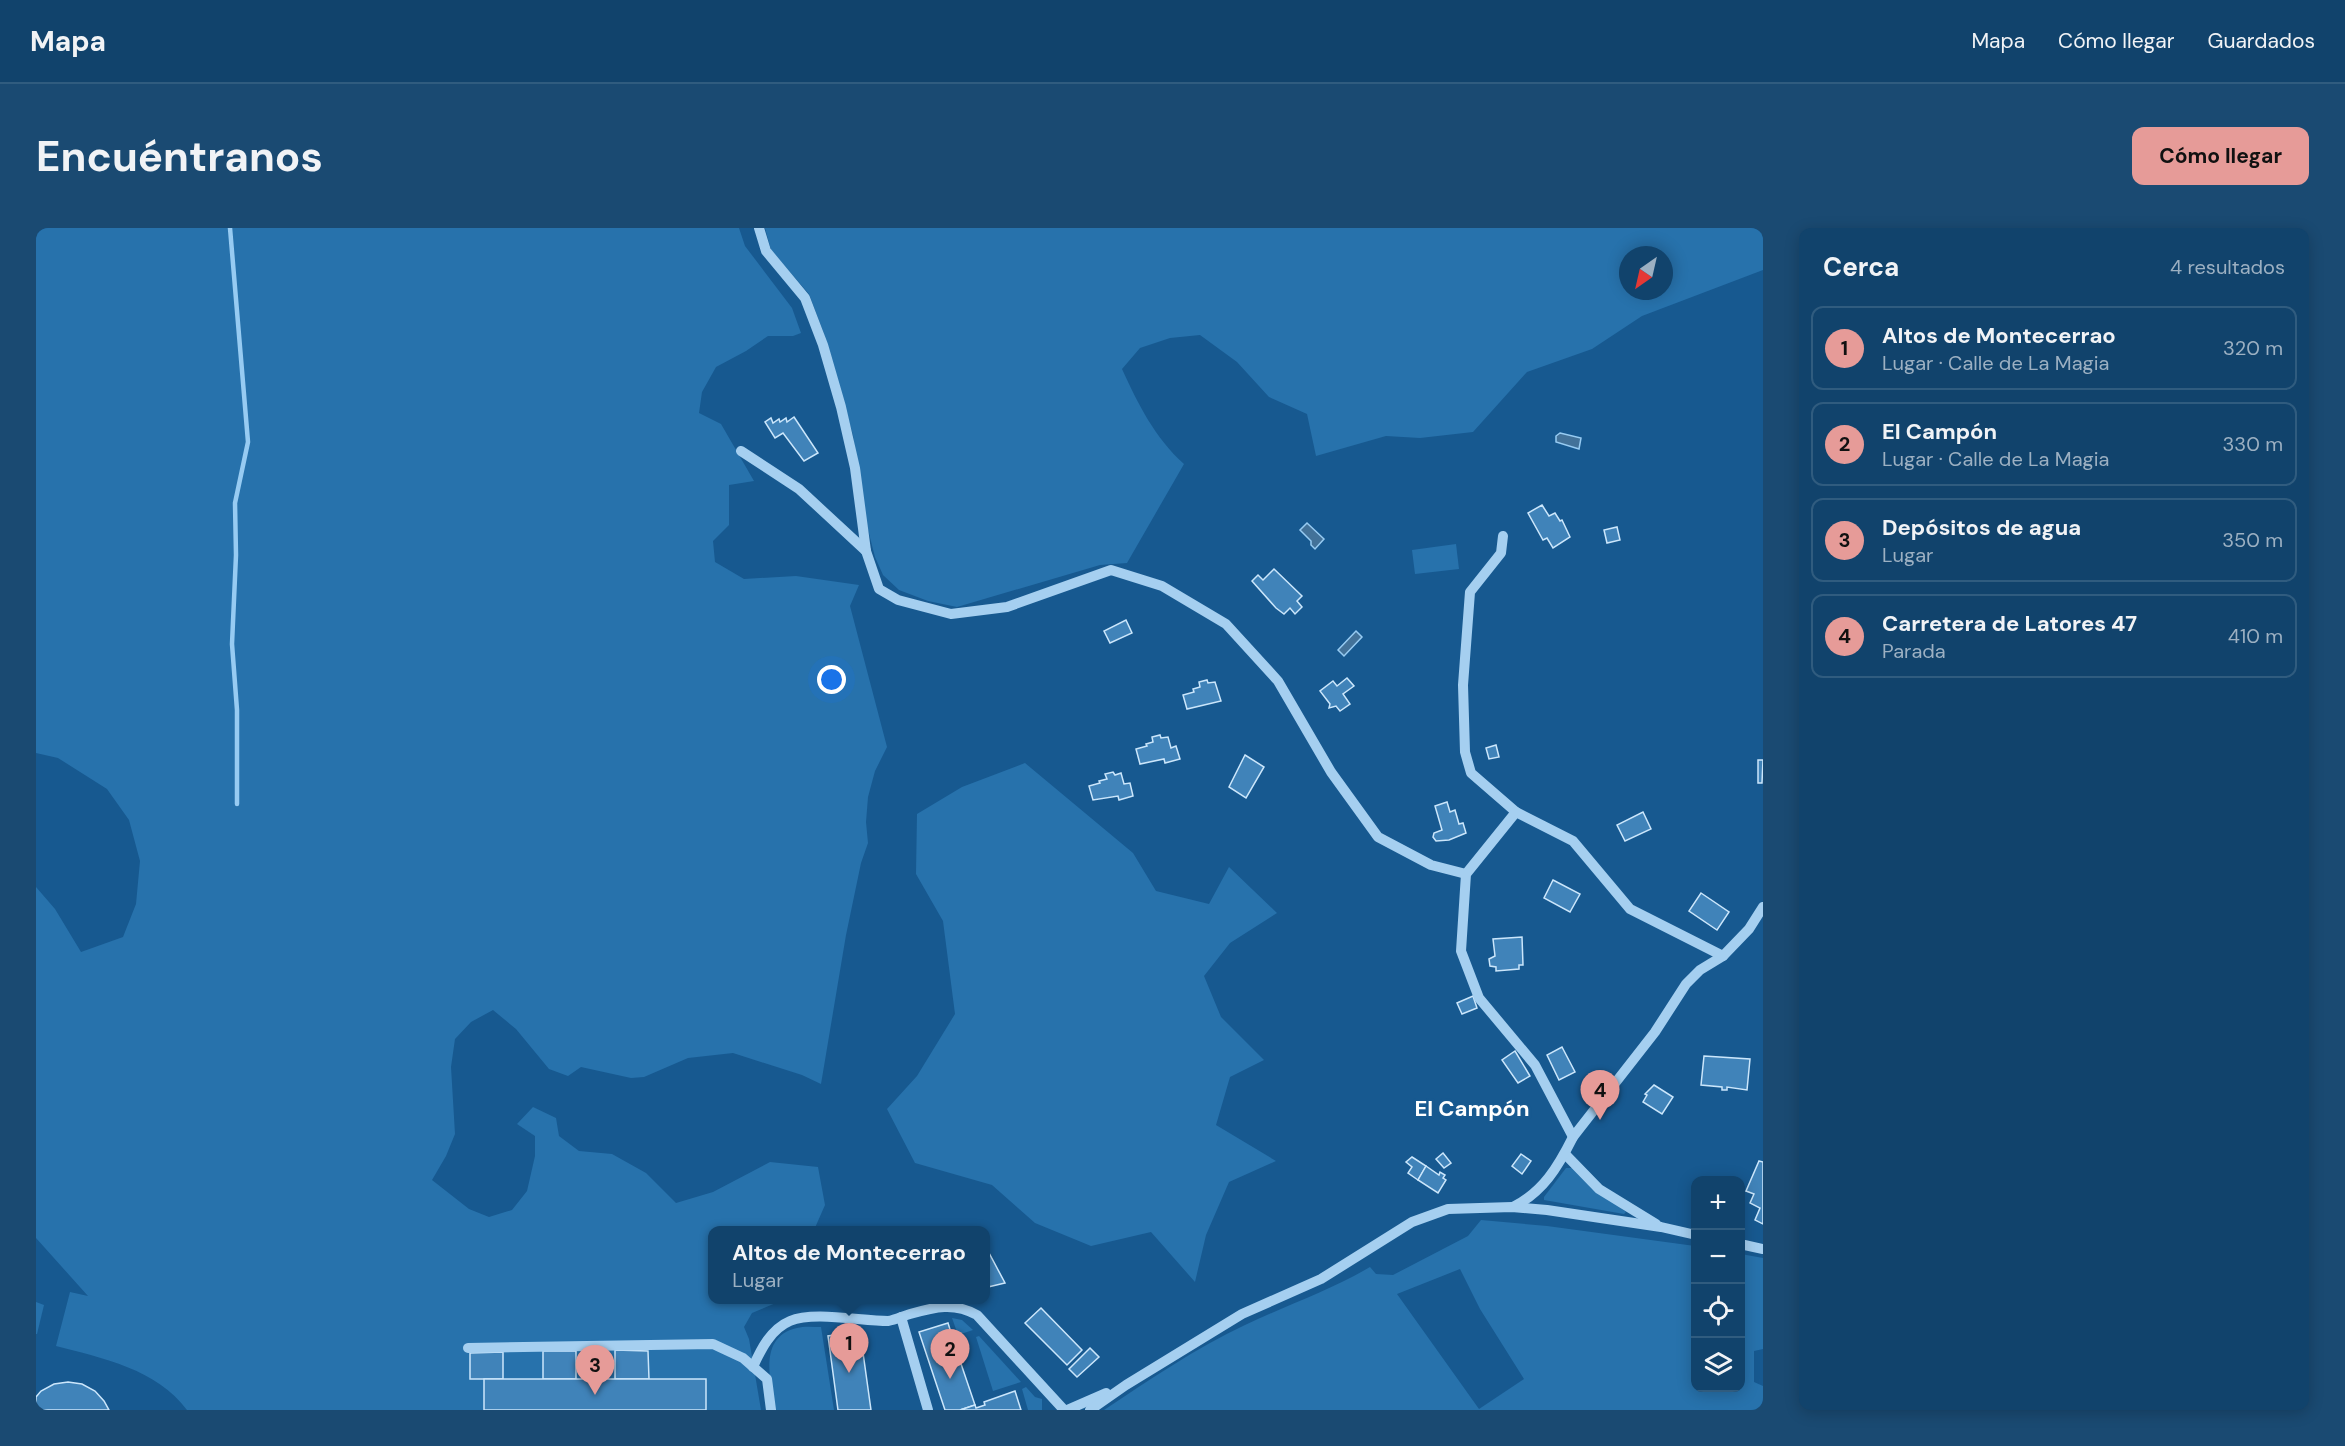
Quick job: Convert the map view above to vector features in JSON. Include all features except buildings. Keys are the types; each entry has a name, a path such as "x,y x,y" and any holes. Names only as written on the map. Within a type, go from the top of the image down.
{"street":[{"path":"759,228 766,251 805,298 824,345 855,468 866,551 879,589 898,600 951,614 1007,607 1111,570 1162,586 1226,624 1278,681 1332,772 1378,837 1431,865 1466,874"},
{"path":"741,452 799,489 866,551"},
{"path":"1503,536 1501,553 1470,592 1463,685 1465,752 1471,773 1516,812 1573,841 1630,909 1723,957"},
{"path":"1516,812 1466,874 1461,951 1479,999 1535,1065 1573,1137"},
{"path":"1512,1207 1536,1194 1565,1154 1573,1137 1655,1032 1686,984 1700,970 1723,957 1749,929 1763,907"},
{"path":"1565,1154 1599,1189 1661,1227"},
{"path":"1090,1410 1126,1385 1242,1314 1321,1279 1412,1222 1448,1209 1512,1207 1547,1210 1661,1227 1691,1234"},
{"path":"1745,1245 1763,1249"},
{"path":"753,1367 768,1340 777,1329 790,1320 805,1317 890,1321 953,1305 977,1315 1065,1410 1126,1385"},
{"path":"902,1317 904,1334 928,1410"},
{"path":"468,1348 713,1344 743,1358 767,1379 771,1410"}],"shaded area":[{"path":"36,228 739,228 745,246 792,308 801,333 793,336 768,336 716,367 702,392 699,413 721,424 754,481 729,485 729,525 713,541 715,562 744,579 796,576 859,585 850,606 887,747 875,771 868,797 866,822 868,843 861,863 846,935 821,1084 802,1075 733,1053 688,1058 644,1077 631,1078 581,1067 568,1076 549,1069 516,1029 493,1010 471,1022 455,1039 451,1067 455,1134 432,1180 469,1209 489,1217 512,1210 527,1191 535,1156 535,1136 517,1124 533,1107 556,1118 559,1136 579,1151 612,1154 646,1173 676,1203 713,1192 770,1162 818,1167 825,1205 816,1226 708,1226 708,1304 773,1304 752,1313 744,1327 749,1339 761,1410 187,1410 160,1384 128,1367 56,1346 70,1292 88,1296 36,1238 36,887 55,909 81,952 123,937 136,904 140,861 129,820 107,789 58,758 36,753"},
{"path":"765,228 1763,228 1763,270 1642,316 1592,349 1527,372 1473,432 1420,438 1386,436 1316,456 1307,414 1269,397 1237,362 1200,335 1170,338 1140,348 1122,369 1141,408 1156,432 1184,464 1127,563 1100,565 957,607 928,601 899,590 883,575 875,557 865,518 853,435 823,331 809,294 771,250"},
{"path":"1560,433 1581,438 1579,449 1556,442 1556,436"},
{"path":"1307,523 1324,539 1315,549 1311,541 1300,530"},
{"path":"1456,544 1459,569 1415,574 1412,550"},
{"path":"1356,631 1362,637 1344,656 1338,650"},
{"path":"1025,763 1133,853 1156,891 1209,904 1229,867 1277,913 1230,943 1204,976 1221,1017 1264,1060 1230,1077 1216,1125 1276,1161 1229,1182 1206,1235 1195,1282 1151,1232 1091,1246 1035,1223 992,1185 915,1163 887,1109 917,1076 955,1014 943,921 916,874 917,814 962,787"},
{"path":"1566,1168 1573,1168 1626,1212 1624,1214 1544,1200"},
{"path":"1481,1220 1547,1226 1691,1245 1691,1392 1745,1392 1745,1255 1763,1258 1763,1349 1754,1351 1754,1382 1763,1386 1763,1410 1104,1410 1191,1354 1245,1325 1370,1267 1376,1274 1393,1275 1468,1236","holes":["1460,1269 1480,1309 1524,1379 1479,1409 1397,1294"]},
{"path":"36,1302 44,1305 37,1334 36,1334"},
{"path":"952,1318 962,1320 973,1330 958,1335"},
{"path":"821,1327 834,1410 775,1410 770,1362 771,1351 776,1341 784,1333 797,1328"},
{"path":"979,1336 1021,1382 993,1391 976,1337"},
{"path":"1026,1387 1035,1397 1042,1399 1042,1410 1028,1410 1022,1389"}],"waterway":[{"path":"230,228 248,442 235,503 236,555 232,644 237,710 237,804"}],"place":[{"name":"Carretera de Latores 47","path":"1600,1120"},
{"name":"Altos de Montecerrao","path":"849,1373"},
{"name":"El Campón","path":"950,1379"},
{"name":"Depósitos de agua","path":"595,1395"}],"district":[{"name":"El Campón","path":"1472,1108"}]}
